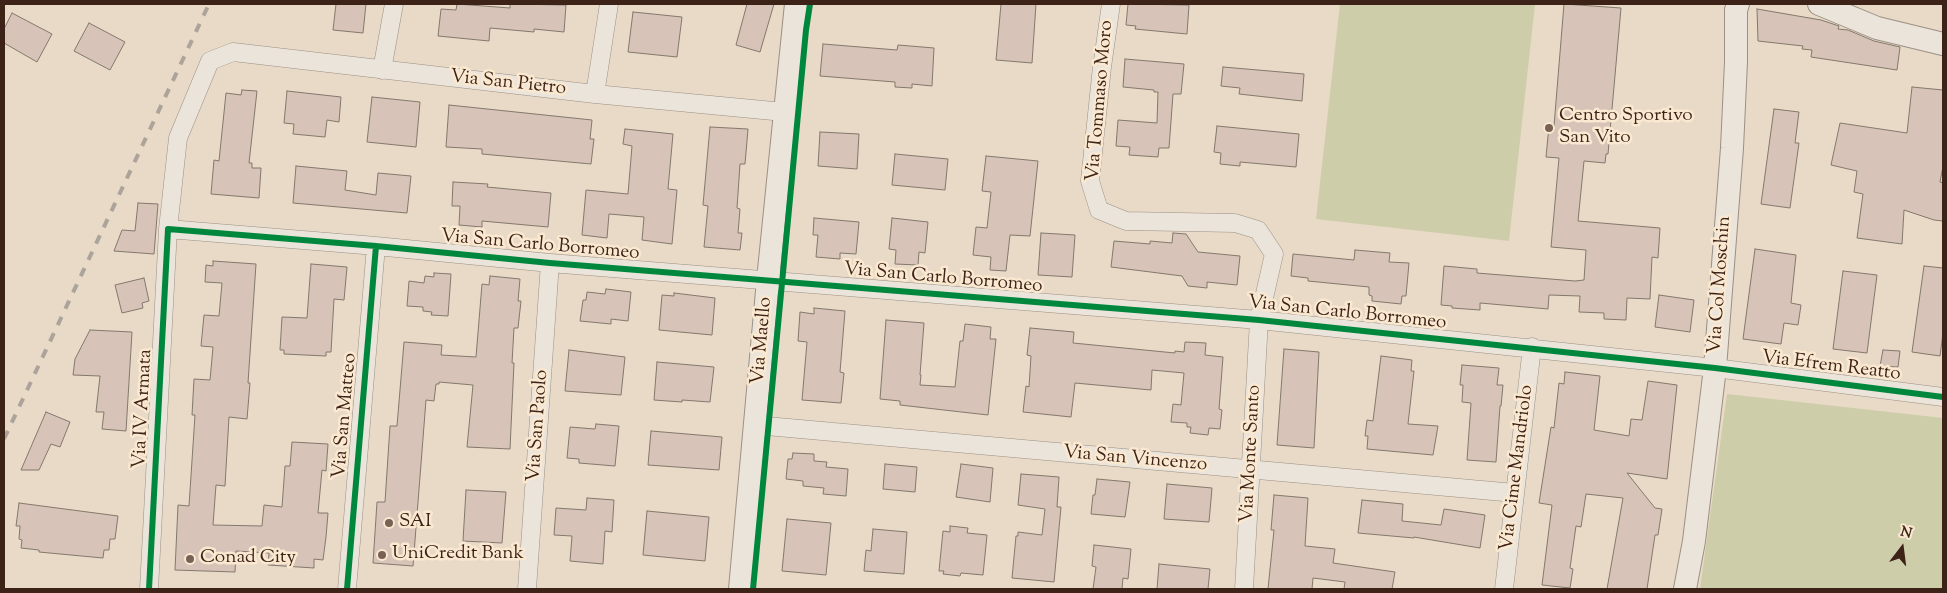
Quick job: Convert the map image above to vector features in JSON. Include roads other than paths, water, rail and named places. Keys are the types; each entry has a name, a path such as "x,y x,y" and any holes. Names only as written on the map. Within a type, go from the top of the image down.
{"street":[{"path":"382,70 394,4"},
{"path":"594,94 609,4"},
{"name":"Via Maello","path":"740,589 784,112 796,4"},
{"name":"Via Tommaso Moro","path":"1111,4 1102,67 1090,181 1099,210 1126,221 1234,223 1258,230 1274,254 1259,320"},
{"path":"1819,4 1876,28 1943,44"},
{"name":"Via Col Moschin","path":"1685,589 1694,541 1715,368 1732,148 1736,62 1736,6"},
{"name":"Via San Pietro","path":"233,52 594,94 784,112"},
{"name":"Via IV Armata","path":"150,589 168,230 178,138 210,61 233,52"},
{"name":"Via San Carlo Borromeo","path":"168,230 1259,320 1715,368"},
{"name":"Via San Matteo","path":"347,589 376,246"},
{"name":"Via San Paolo","path":"527,589 550,263"},
{"name":"Via Monte Santo","path":"1244,589 1259,320"},
{"name":"Via Cime Mandriolo","path":"1504,589 1532,348"},
{"name":"Via Efrem Reatto","path":"1715,368 1943,397"},
{"name":"Via San Vincenzo","path":"755,425 1515,493"}],"railway":[{"path":"4,439 209,4"}],"place":[{"name":"Centro Sportivo San Vito","path":"1549,128"},
{"name":"SAI","path":"389,523"},
{"name":"UniCredit Bank","path":"382,555"},
{"name":"Conad City","path":"190,559"}]}
